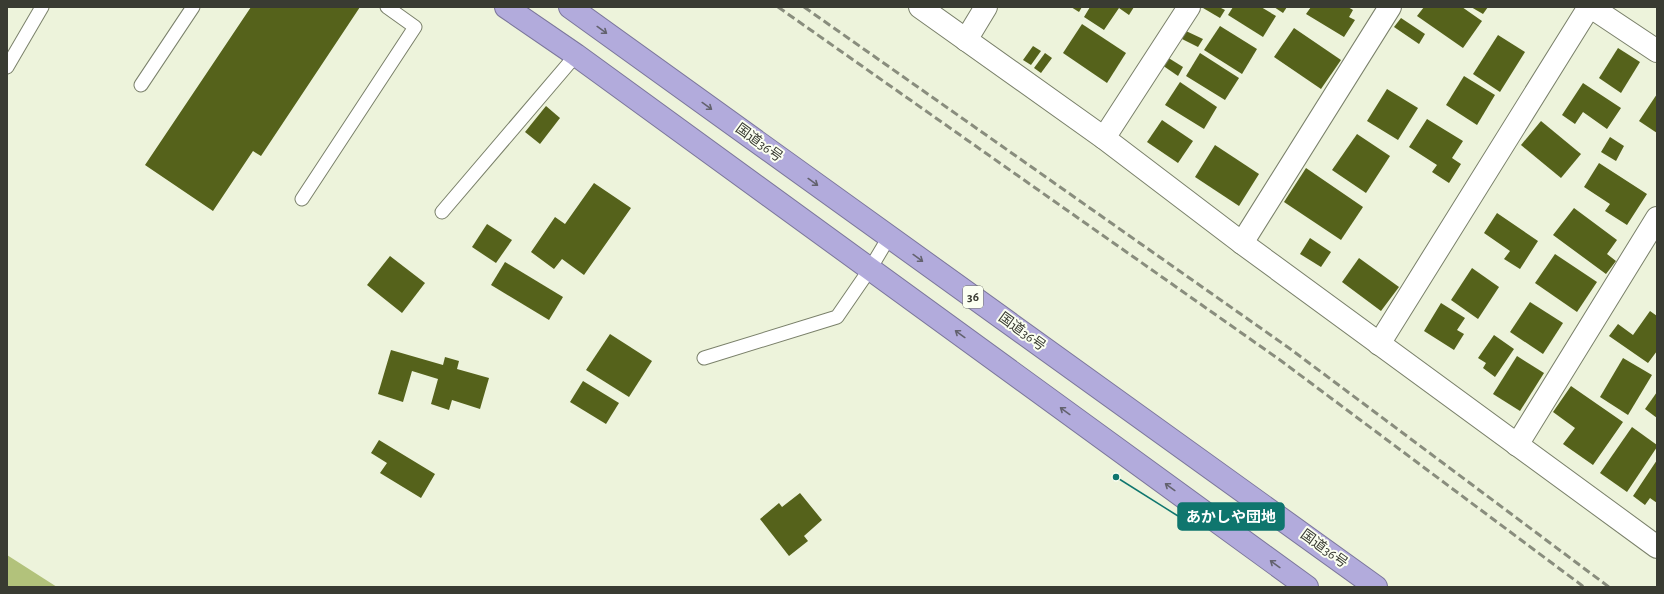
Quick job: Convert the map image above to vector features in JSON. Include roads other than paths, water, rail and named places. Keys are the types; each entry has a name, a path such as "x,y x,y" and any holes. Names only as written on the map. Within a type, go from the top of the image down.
{"highway":[{"path":"506,7 576,55 1307,587"},
{"name":"国道36号","path":"570,7 1376,587"}],"street":[{"path":"920,7 1104,138 1242,243 1657,547"},
{"path":"966,40 986,7"},
{"path":"1104,138 1189,7"},
{"path":"1242,243 1390,7"},
{"path":"1379,344 1590,7 1657,51"},
{"path":"1517,445 1657,218"}],"lane":[{"path":"7,67 42,7"},
{"path":"141,85 193,7"},
{"path":"302,199 415,27 387,7"},
{"path":"442,212 576,55"},
{"path":"704,358 837,317 870,269 889,237"}],"railway":[{"path":"778,7 1280,360 1584,587"},
{"path":"804,7 1289,348 1609,587"}],"place":[{"name":"あかしや団地","path":"1116,477"}]}
